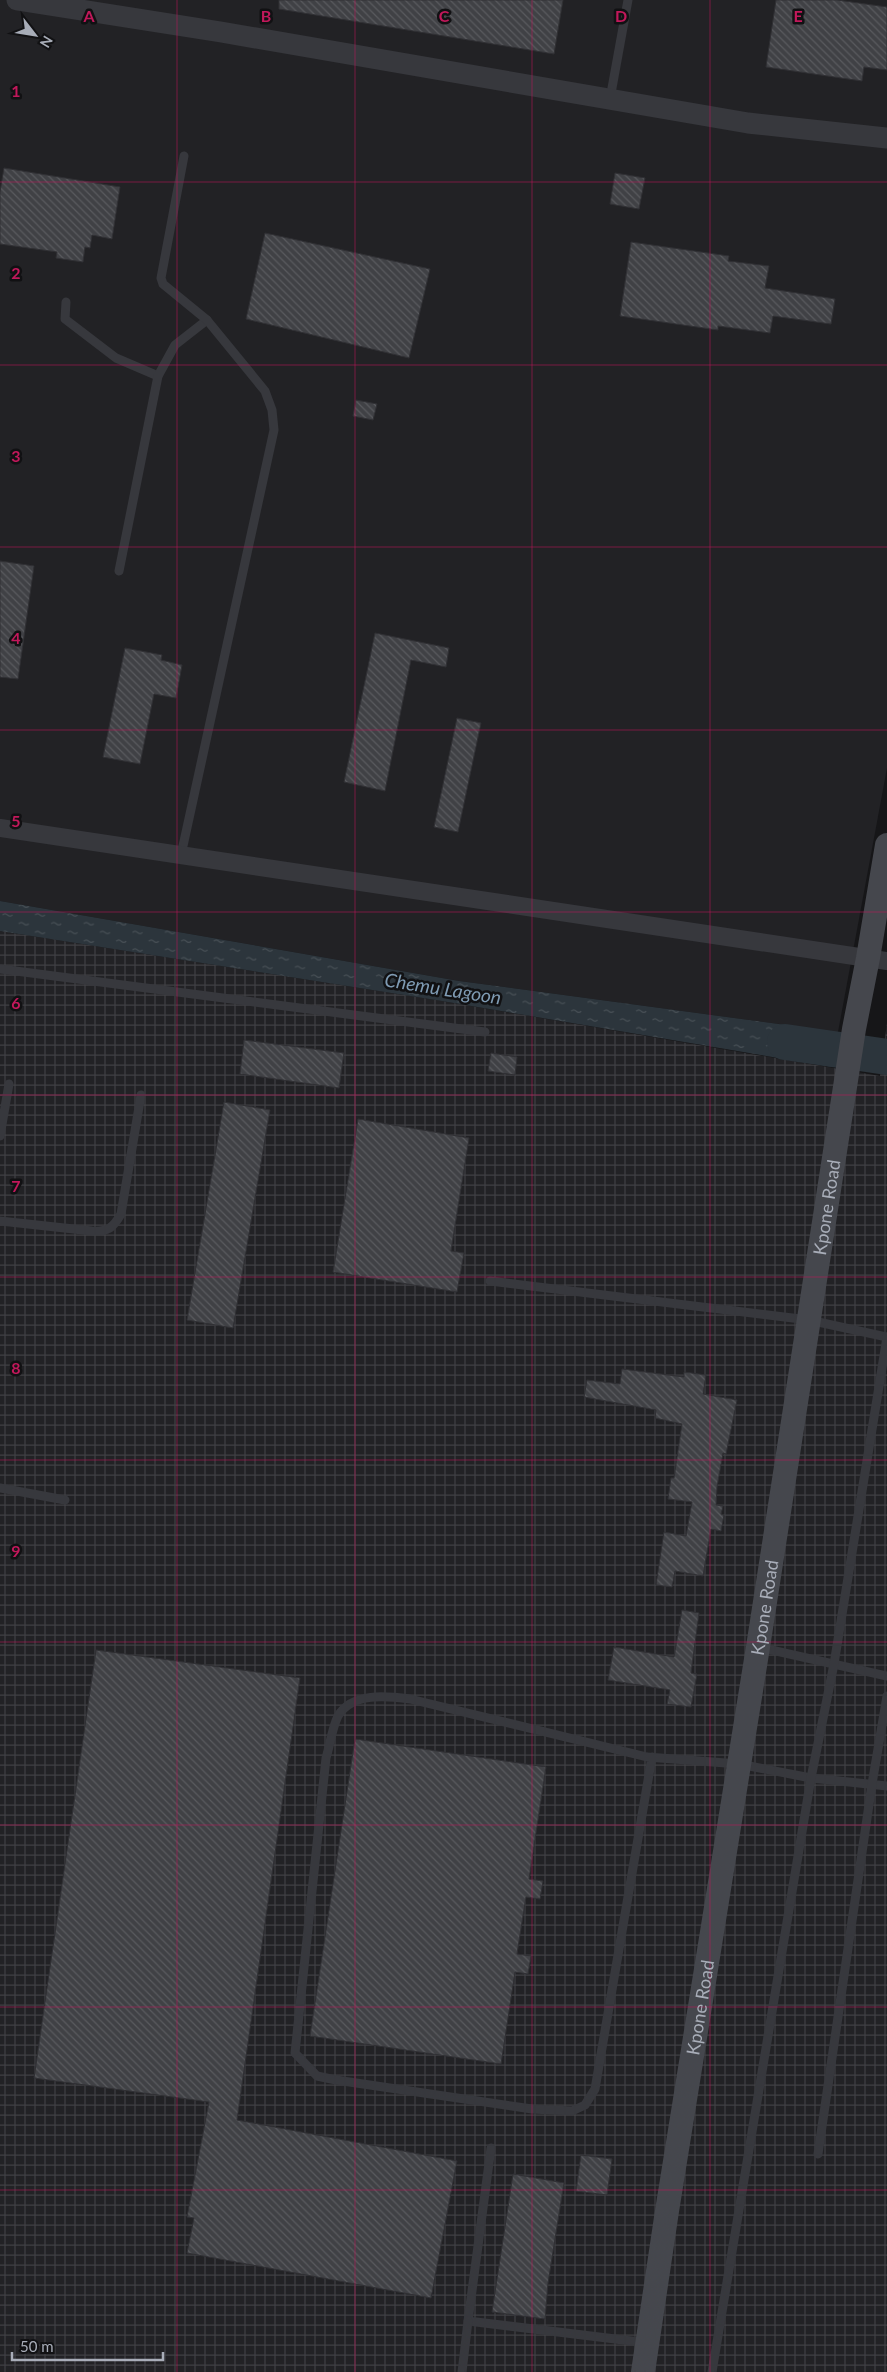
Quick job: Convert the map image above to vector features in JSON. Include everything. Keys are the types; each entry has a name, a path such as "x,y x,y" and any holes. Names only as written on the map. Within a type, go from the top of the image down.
{"main road":[{"name":"Kpone Road","path":"643,2372 668,2201 758,1647 854,1029 878,960 887,845"}],"street":[{"path":"17,0 230,34 748,123 887,138"},
{"path":"0,828 878,960"}],"lane":[{"path":"610,100 628,0"},
{"path":"181,855 274,430 272,410 265,391 207,320 168,290 161,278 184,156"},
{"path":"66,302 65,319 116,358 158,376"},
{"path":"119,572 158,376 175,345 207,320"},
{"path":"0,969 485,1032"},
{"path":"0,1136 9,1084"},
{"path":"0,1221 92,1232 105,1232 114,1226 121,1214 141,1095"},
{"path":"490,1281 809,1320 887,1338 834,1664 811,1778 712,2372"},
{"path":"0,1488 65,1500"},
{"path":"758,1647 887,1676"},
{"path":"652,1757 595,2089 585,2105 572,2111 532,2108 336,2080 318,2076 295,2053 326,1758 338,1716 350,1704 377,1695 410,1699 652,1757 739,1764 811,1778 887,1786"},
{"path":"818,2154 872,1784 887,1696"},
{"path":"462,2372 490,2148"},
{"path":"468,2321 648,2343"}],"shaded area":[{"path":"0,0 887,0 887,768 838,1032 459,981 0,901"},
{"path":"0,931 442,1001 880,1076 887,1023 887,2372 0,2372"}],"water":[{"path":"0,901 459,981 838,1032 832,1067 442,1001 0,931"}],"building":[{"path":"279,0 563,0 554,54 279,9"},
{"path":"776,0 837,0 887,7 887,70 864,67 862,81 766,67"},
{"path":"4,168 120,187 112,239 92,235 90,248 85,247 83,262 56,258 57,252 0,244 0,192"},
{"path":"615,173 645,178 639,209 610,204"},
{"path":"265,233 430,269 409,358 246,319"},
{"path":"631,242 729,256 728,261 769,266 765,288 835,299 831,324 773,316 770,333 718,326 718,330 620,316"},
{"path":"356,400 377,404 373,420 353,416"},
{"path":"0,561 34,566 18,679 0,677"},
{"path":"375,633 449,648 446,667 411,660 385,791 344,782"},
{"path":"125,648 162,655 161,660 182,665 176,698 154,694 140,764 103,757"},
{"path":"457,718 481,723 458,832 434,827"},
{"path":"244,1040 344,1053 339,1088 240,1074"},
{"path":"491,1053 517,1057 515,1075 488,1071"},
{"path":"224,1102 270,1110 233,1328 187,1320"},
{"path":"358,1119 469,1138 451,1251 464,1253 457,1292 333,1272"},
{"path":"622,1369 684,1377 684,1372 706,1375 703,1394 737,1400 726,1454 723,1453 717,1487 716,1505 723,1506 721,1514 724,1515 721,1531 711,1529 703,1576 675,1571 672,1587 656,1585 664,1532 686,1536 692,1502 668,1499 671,1478 674,1478 682,1424 655,1418 656,1410 584,1397 587,1380 620,1384"},
{"path":"682,1610 699,1613 691,1673 697,1674 691,1707 667,1704 670,1690 608,1680 614,1647 674,1657"},
{"path":"96,1650 300,1678 237,2120 457,2161 431,2298 187,2253 194,2218 187,2217 209,2102 34,2078"},
{"path":"355,1739 546,1767 529,1879 543,1881 540,1899 526,1897 517,1954 531,1956 528,1974 515,1972 501,2064 310,2036"},
{"path":"581,2155 612,2159 607,2195 576,2191"},
{"path":"513,2174 564,2183 548,2283 545,2319 492,2312"}],"waterway":[{"name":"Chemu Lagoon","path":"785,1042 887,1057"}]}
